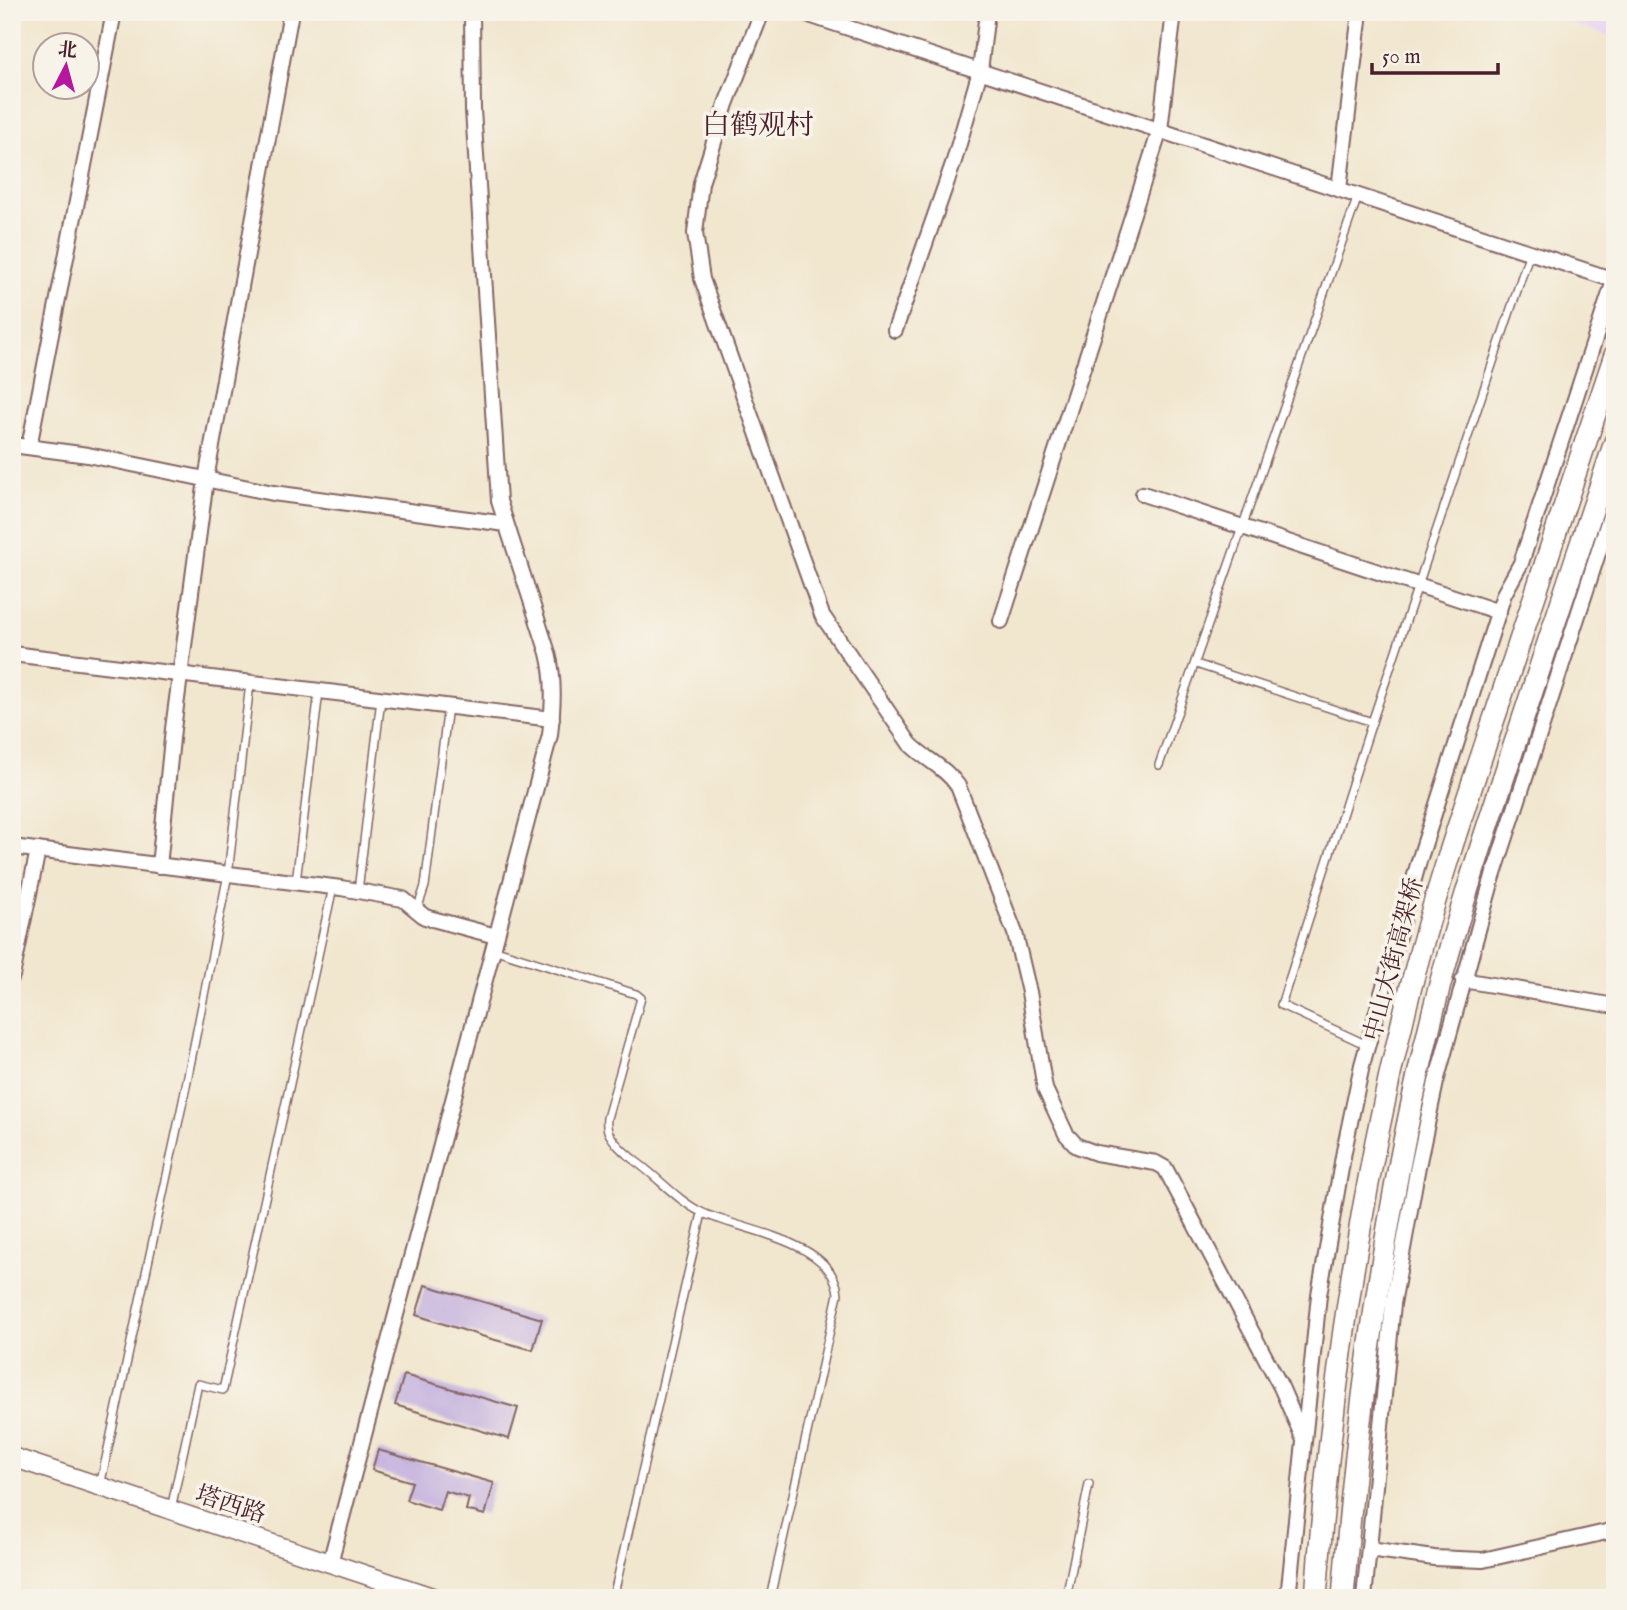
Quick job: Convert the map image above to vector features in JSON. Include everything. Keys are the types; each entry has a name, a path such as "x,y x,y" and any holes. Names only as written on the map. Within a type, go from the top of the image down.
{"main road":[{"name":"中山大街高架桥","path":"1316,1598 1329,1434 1351,1273 1406,1006 1449,853 1615,355"},
{"path":"1343,1598 1356,1437 1376,1290 1430,1026 1476,861 1615,442"}],"street":[{"path":"29,447 114,12"},
{"path":"159,866 180,674 206,479 291,12"},
{"path":"330,1563 550,735 552,719 554,676 540,624 523,580 499,501 472,110 472,12"},
{"path":"762,12 726,104 701,183 695,233 702,279 822,614 910,744 923,758 952,777 958,786 1015,933 1029,992 1045,1089 1066,1135 1077,1146 1096,1153 1156,1163 1165,1168 1281,1387 1304,1440"},
{"path":"800,12 1614,279 1521,564 1504,594 1419,861 1367,1045 1327,1239 1319,1295 1288,1598"},
{"path":"895,330 954,161 980,71 988,12"},
{"path":"1001,621 1160,130 1174,12"},
{"path":"1339,189 1360,12"},
{"path":"12,445 88,455 273,493 506,524"},
{"path":"1143,494 1499,612"},
{"path":"1363,1598 1394,1304 1436,1082 1491,883 1615,501"},
{"path":"12,654 552,719"},
{"path":"12,847 296,882 403,899 416,912 494,942"},
{"path":"12,976 38,850"},
{"path":"1463,980 1615,1006"},
{"name":"塔西路","path":"12,1457 435,1598"},
{"path":"1368,1549 1434,1558 1483,1560 1615,1530"}],"lane":[{"path":"1160,765 1358,195"},
{"path":"1367,1045 1281,1005 1372,722 1530,252"},
{"path":"1196,664 1372,722"},
{"path":"100,1486 183,1101 228,874 250,683"},
{"path":"296,882 320,691"},
{"path":"358,891 382,698"},
{"path":"416,912 425,886 448,706"},
{"path":"170,1510 198,1384 223,1390 333,887"},
{"path":"494,942 641,998 607,1118 608,1131 626,1155 702,1213 803,1249 829,1268 837,1284 838,1294 770,1598"},
{"path":"613,1598 702,1213"},
{"path":"1066,1598 1089,1484"}],"shaded area":[{"path":"1538,12 1615,12 1615,38"}],"building":[{"path":"425,1285 542,1319 533,1350 416,1315"},
{"path":"404,1375 518,1408 509,1439 395,1405"},
{"path":"378,1450 494,1483 485,1515 466,1510 469,1498 445,1491 439,1510 406,1500 412,1482 372,1470"}],"district":[{"name":"白鹤观村","path":"758,124"}]}
